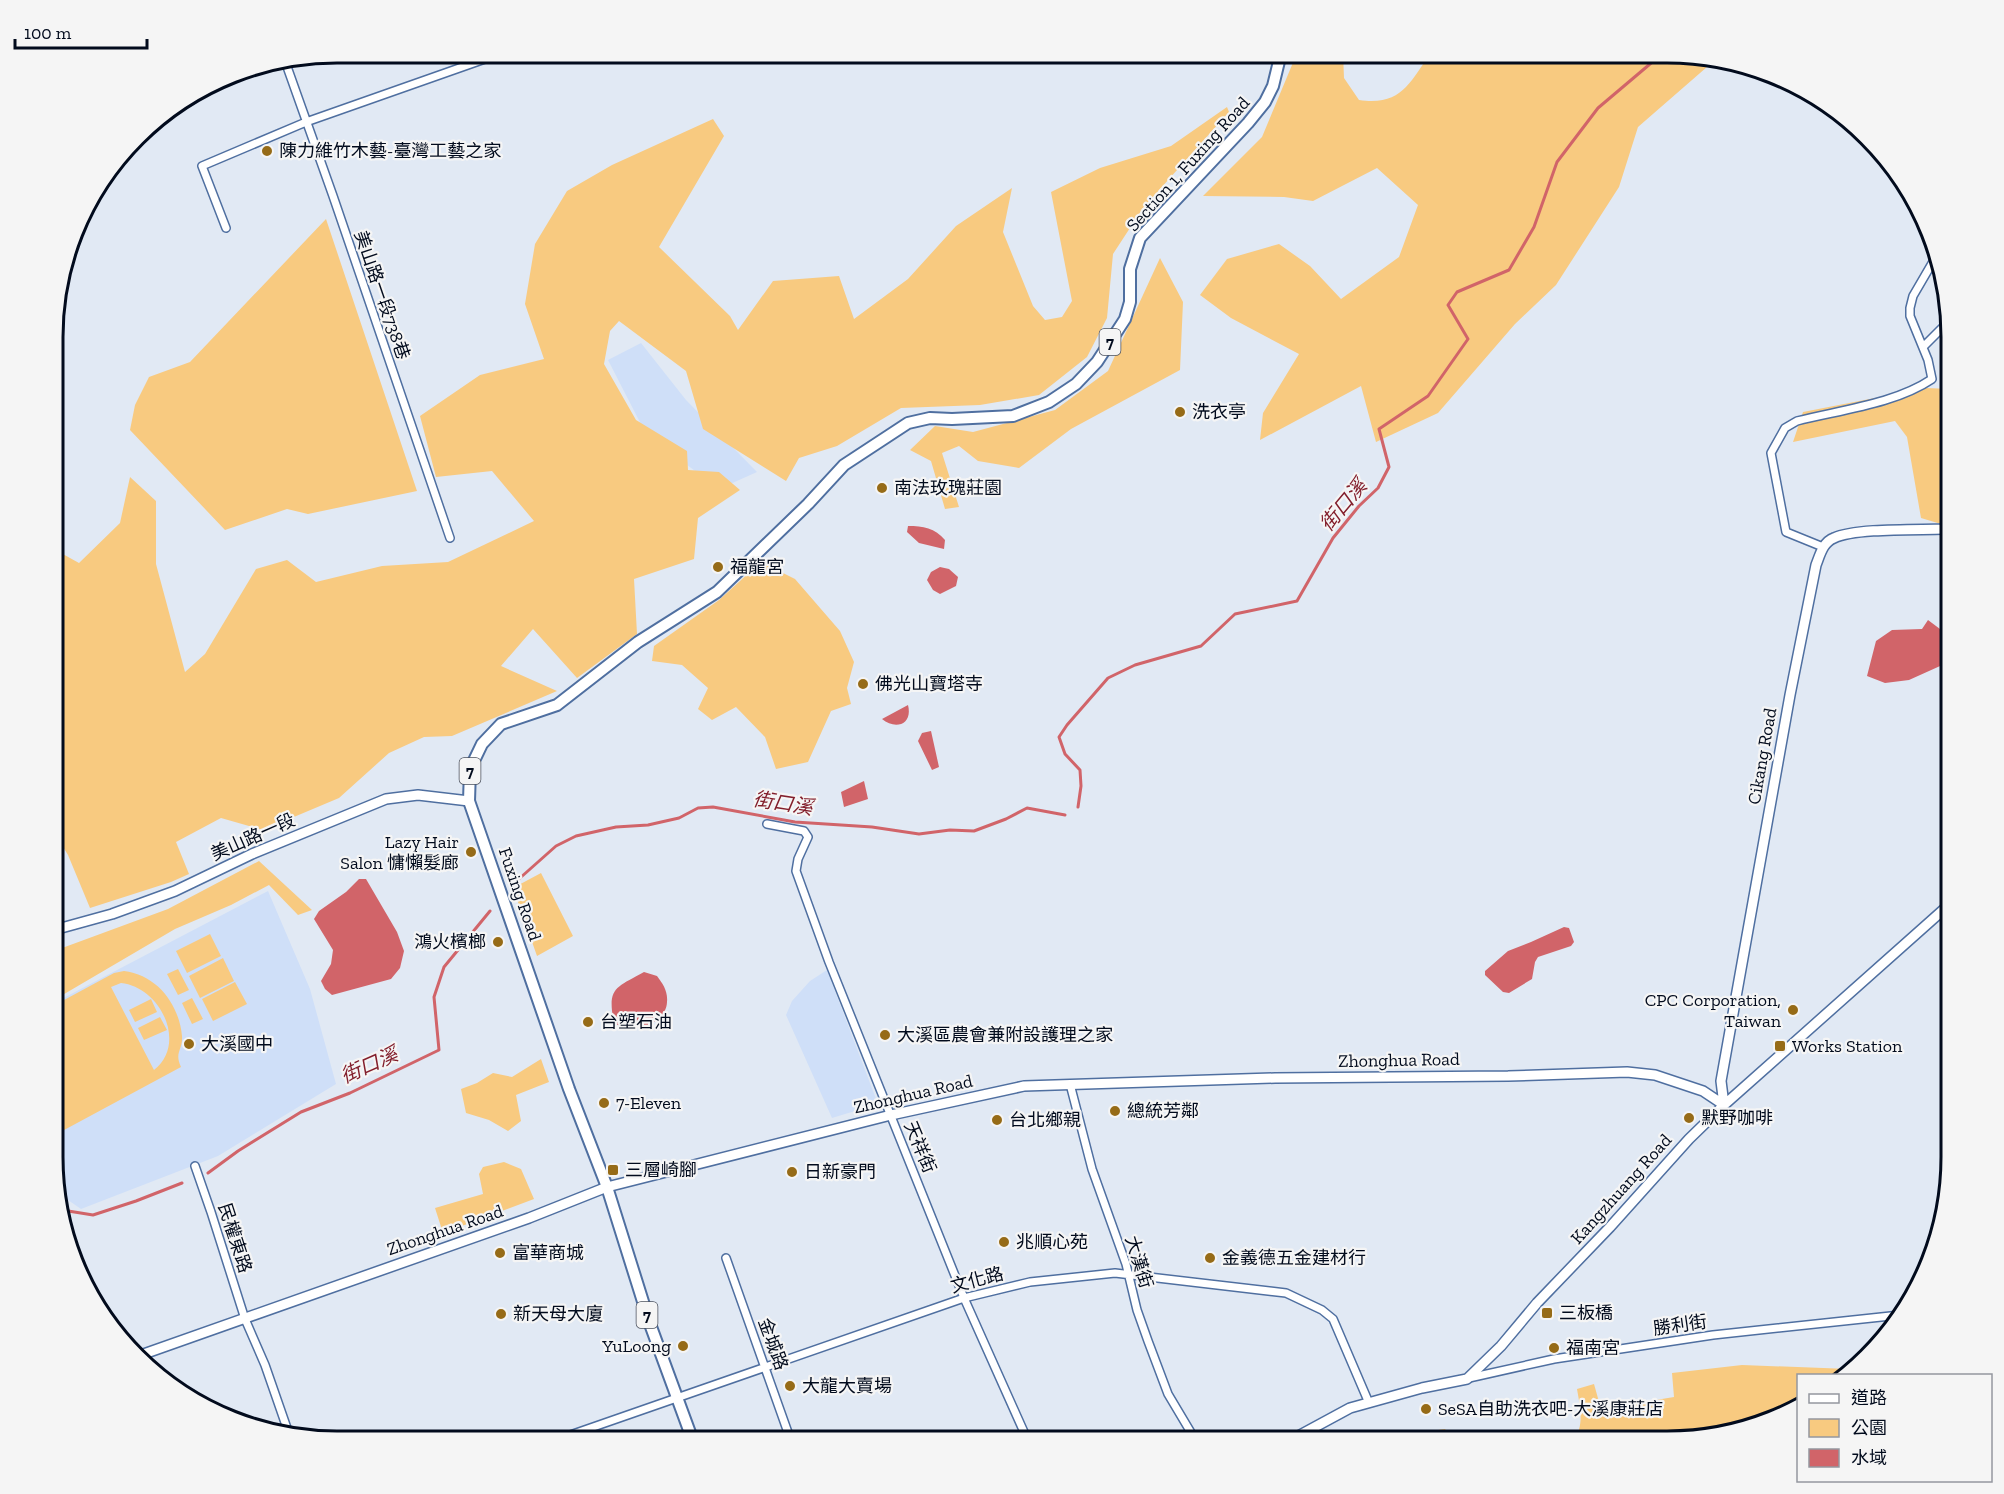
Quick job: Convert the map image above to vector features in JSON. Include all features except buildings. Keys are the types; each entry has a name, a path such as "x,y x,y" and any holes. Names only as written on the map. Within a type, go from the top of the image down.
{"main road":[{"name":"Section 1, Fuxing Road","path":"808,504 844,465 908,423 930,418 1013,416 1049,402 1076,384 1097,362 1125,319 1130,302 1130,269 1140,238 1248,123 1273,86 1279,63"},
{"name":"Fuxing Road","path":"689,1431 644,1307 607,1187 562,1071 469,801 470,769 482,744 501,724 557,705 638,642 717,592 808,504"}],"street":[{"path":"226,228 202,166 306,122 471,63"},
{"name":"美山路一段738巷","path":"287,67 450,538"},
{"path":"1931,264 1913,296 1910,316 1928,360 1932,379 1892,398 1797,421 1785,428 1771,453 1786,531 1823,547 1833,538 1850,534 1941,529"},
{"path":"1923,347 1941,329"},
{"name":"Cikang Road","path":"1724,1105 1721,1081 1730,1028 1809,597 1816,565 1823,547"},
{"name":"美山路一段","path":"63,928 112,914 175,891 252,854 386,799 418,795 469,801"},
{"name":"天祥街","path":"767,824 804,831 808,837 798,859 796,872 829,962 964,1298 1024,1431"},
{"name":"Kangzhuang Road","path":"1467,1379 1501,1346 1537,1303 1610,1227 1689,1138 1941,912"},
{"name":"Zhonghua Road","path":"146,1353 529,1218 607,1187 891,1115 1024,1086 1626,1072 1655,1075 1684,1084 1702,1091 1724,1105"},
{"name":"大漢街","path":"1070,1084 1095,1180 1129,1275 1137,1310 1165,1387 1190,1431"},
{"name":"民權東路","path":"195,1166 212,1212 245,1319 265,1365 286,1427"},
{"name":"金城路","path":"726,1258 787,1431"},
{"name":"文化路","path":"580,1431 964,1298 1030,1282 1115,1273 1286,1293 1322,1310 1333,1319 1369,1403"},
{"name":"勝利街","path":"1467,1379 1554,1359 1713,1335 1890,1316"},
{"path":"1307,1431 1350,1408 1422,1388 1467,1379"}],"shaded area":[{"path":"641,343 686,400 757,472 719,489 646,434 608,360"},
{"name":"大溪國中","path":"268,891 310,989 336,1084 218,1156 81,1209 66,1199 65,1193 63,998"},
{"path":"827,970 878,1104 832,1118 786,1015 792,1001 810,981"}],"green space":[{"path":"1293,63 1343,63 1344,78 1359,100 1374,101 1395,96 1403,90 1424,63 1667,63 1708,66 1638,127 1619,187 1556,285 1515,324 1438,413 1376,442 1361,386 1260,440 1263,413 1299,354 1231,318 1200,295 1227,259 1279,244 1310,266 1341,299 1399,257 1418,205 1377,168 1313,201 1284,197 1203,196 1262,137"},
{"path":"1227,107 1229,112 1143,208 1113,254 1107,318 1087,357 1039,395 980,405 901,408 837,446 799,458 786,481 703,429 686,371 619,321 610,331 604,364 636,420 687,451 688,470 719,472 740,490 698,518 694,559 634,579 637,634 577,678 533,629 501,666 557,691 452,736 424,737 389,753 339,798 263,830 221,818 176,842 189,874 90,908 63,847 63,554 79,563 120,523 130,477 156,501 156,564 185,672 205,654 256,569 287,560 316,582 382,566 448,562 534,521 492,471 436,477 420,416 480,375 544,359 525,304 535,244 567,191 612,165 713,119 724,136 659,247 730,316 738,330 773,281 839,276 854,319 908,279 956,226 1012,188 1003,232 1033,306 1045,320 1062,317 1072,301 1051,192 1100,168 1171,146"},
{"path":"326,219 417,491 308,514 287,509 225,530 130,430 135,405 149,377 190,362"},
{"path":"1160,258 1183,302 1180,370 1071,429 1019,468 978,461 959,446 942,453 959,507 945,509 931,461 910,450 935,426 973,432 1055,410 1108,371"},
{"path":"1926,388 1941,389 1941,524 1921,518 1907,437 1895,421 1793,442 1803,412"},
{"path":"761,562 795,579 840,631 854,662 847,688 851,704 831,711 808,762 776,769 765,737 736,707 712,720 698,709 708,688 682,665 652,661 654,646 719,600"},
{"path":"259,861 312,910 298,915 269,885 231,905 175,929 63,995 63,948 168,909"},
{"path":"541,873 573,936 537,956 513,888"},
{"path":"210,934 221,956 187,973 176,951"},
{"path":"223,958 234,981 200,998 189,976"},
{"path":"178,969 189,990 178,995 167,974"},
{"path":"124,971 147,978 164,993 176,1013 182,1036 178,1058 181,1067 63,1131 63,1001 114,973","holes":["121,983 147,994 158,1005 169,1032 169,1046 164,1059 154,1070 111,987"]},
{"path":"235,982 247,1004 213,1021 202,999"},
{"path":"192,998 203,1019 192,1024 182,1003"},
{"path":"151,999 157,1012 135,1022 129,1010"},
{"path":"160,1017 167,1030 144,1040 138,1028"},
{"path":"541,1059 549,1082 516,1095 521,1121 508,1131 489,1120 466,1113 461,1089 493,1073 512,1077"},
{"path":"504,1162 521,1169 534,1199 443,1233 435,1208 483,1194 479,1174 483,1167"},
{"path":"1742,1365 1841,1369 1834,1374 1797,1374 1797,1398 1738,1422 1703,1429 1578,1431 1580,1409 1577,1389 1594,1384 1601,1409 1674,1397 1672,1373"}],"water":[{"path":"908,526 933,530 945,540 944,549 919,543 907,532"},
{"path":"940,567 949,569 958,577 956,586 940,594 933,590 927,580 931,572"},
{"path":"1928,620 1941,630 1941,666 1909,680 1885,683 1867,676 1876,641 1892,630 1922,629"},
{"path":"908,705 908,717 902,724 892,724 882,719"},
{"path":"931,731 939,767 932,770 918,741 922,733"},
{"path":"864,781 868,799 844,807 841,792"},
{"path":"359,879 366,879 397,932 404,951 400,968 391,979 332,995 321,981 331,964 333,950 314,919 319,911 346,892"},
{"path":"1564,927 1569,928 1574,942 1571,946 1538,957 1532,979 1509,993 1503,992 1485,975 1485,971 1508,951"},
{"path":"644,972 657,976 666,991 667,1002 661,1017 655,1022 638,1027 630,1028 614,1023 612,1003 616,990"}],"waterway":[{"name":"街口溪","path":"1078,807 1081,786 1080,770 1065,754 1059,737 1067,725 1108,678 1135,665 1201,646 1235,614 1297,601 1333,538 1359,506 1378,488 1389,467 1379,429 1428,396 1468,339 1448,305 1457,292 1509,270 1534,227 1557,162 1598,108 1651,63"},
{"name":"街口溪","path":"511,886 556,846 576,836 616,827 648,825 679,818 698,808 713,807 795,822 872,827 919,834 950,830 974,831 1027,808 1065,815"},
{"name":"街口溪","path":"208,1173 238,1151 301,1112 350,1093 439,1050 434,997 444,967 490,911"},
{"name":"街口溪","path":"68,1211 93,1215 182,1183"}],"place":[{"name":"陳力維竹木藝-臺灣工藝之家","path":"267,151"},
{"name":"洗衣亭","path":"1180,412"},
{"name":"南法玫瑰莊園","path":"882,488"},
{"name":"福龍宮","path":"718,567"},
{"name":"佛光山寶塔寺","path":"863,684"},
{"name":"Lazy Hair Salon 慵懶髮廊","path":"471,852"},
{"name":"鴻火檳榔","path":"498,942"},
{"name":"CPC Corporation, Taiwan","path":"1793,1010"},
{"name":"台塑石油","path":"588,1022"},
{"name":"大溪區農會兼附設護理之家","path":"885,1035"},
{"name":"大溪國中","path":"189,1044"},
{"name":"Works Station","path":"1780,1046"},
{"name":"7-Eleven","path":"604,1103"},
{"name":"總統芳鄰","path":"1115,1111"},
{"name":"默野咖啡","path":"1689,1118"},
{"name":"台北鄉親","path":"997,1120"},
{"name":"三層崎腳","path":"613,1170"},
{"name":"日新豪門","path":"792,1172"},
{"name":"兆順心苑","path":"1004,1242"},
{"name":"富華商城","path":"500,1253"},
{"name":"金義德五金建材行","path":"1210,1258"},
{"name":"三板橋","path":"1547,1313"},
{"name":"新天母大廈","path":"501,1314"},
{"name":"YuLoong","path":"683,1346"},
{"name":"福南宮","path":"1554,1348"},
{"name":"大龍大賣場","path":"790,1386"},
{"name":"SeSA自助洗衣吧-大溪康莊店","path":"1426,1409"}]}
